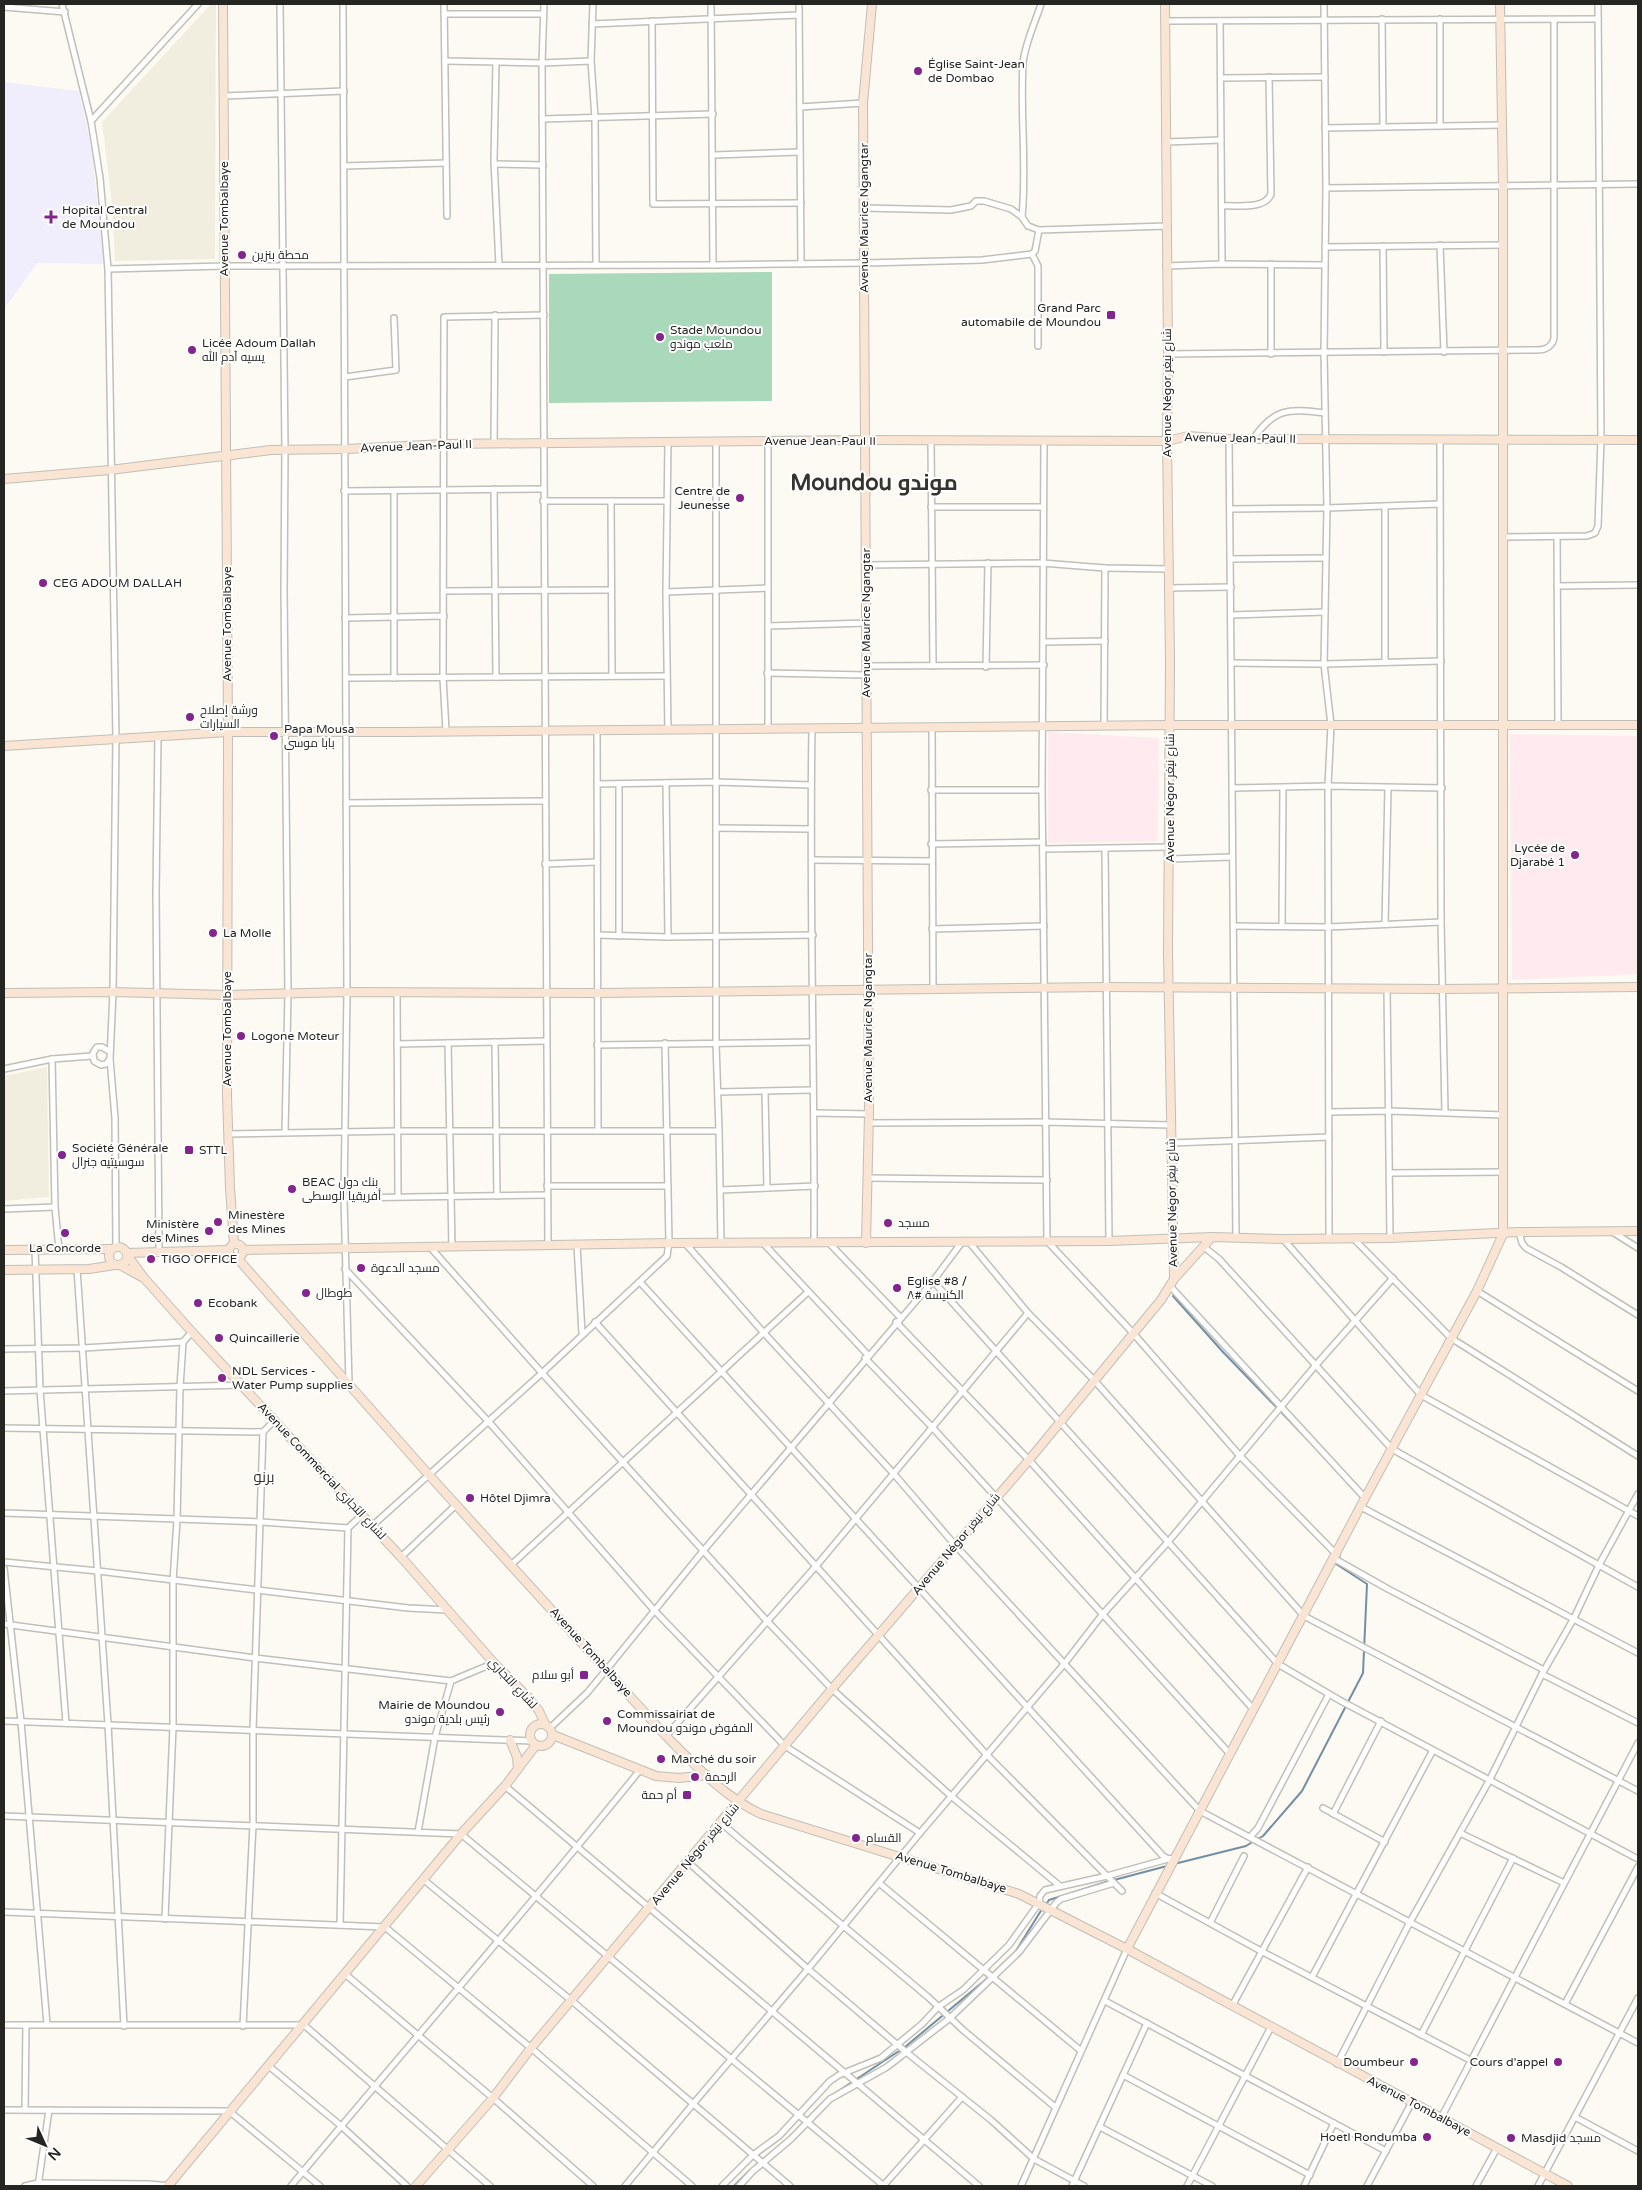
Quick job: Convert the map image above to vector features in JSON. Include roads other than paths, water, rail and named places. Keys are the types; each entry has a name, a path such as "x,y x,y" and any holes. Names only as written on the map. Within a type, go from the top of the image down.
{"street":[{"path":"62,4 91,121 100,178 108,269 116,738 113,992 109,1051 115,1118 114,1248 110,1252 110,1260 144,1278"},
{"path":"91,121 198,4"},
{"name":"Avenue Tombalbaye","path":"223,4 228,732 227,996 231,1247"},
{"path":"280,4 288,994 285,1132"},
{"path":"343,4 347,992 344,1248 349,1384"},
{"path":"444,4 447,216"},
{"path":"544,4 542,63 544,265 543,501 548,1246"},
{"path":"593,4 591,61 595,118 596,265"},
{"path":"711,4 714,155 713,265"},
{"path":"799,4 801,264"},
{"name":"Avenue Maurice Ngangtar","path":"866,1243 869,1114 867,990 868,859 865,729 866,565 863,103 872,4"},
{"path":"1022,217 1024,197 1022,140 1024,62 1041,4"},
{"name":"Avenue Négor شارع نيغر","path":"416,2186 493,2098 531,2048 722,1823 832,1689 1029,1460 1172,1283 1168,988 1170,725 1166,441 1168,354 1165,4"},
{"path":"1324,4 1326,188 1324,353 1327,508 1324,664 1330,726 1328,786 1329,1238"},
{"path":"1021,2186 1080,2050 1172,1859 1254,1710 1336,1557 1365,1498 1477,1291 1503,1234 1503,185 1500,4"},
{"path":"1503,537 1587,536 1595,533 1598,526 1601,439 1598,4"},
{"path":"4,7 65,12"},
{"path":"444,14 543,14"},
{"path":"592,24 799,15"},
{"path":"1382,19 1383,127"},
{"path":"1440,19 1440,126"},
{"path":"1165,21 1598,19"},
{"path":"1168,354 1546,350 1553,343 1554,20"},
{"path":"652,21 653,204 801,203"},
{"path":"1220,21 1222,264"},
{"path":"445,61 542,63 591,61"},
{"path":"496,62 494,164 499,266"},
{"path":"1223,206 1263,204 1269,200 1271,194 1270,77"},
{"path":"1220,78 1324,77"},
{"path":"224,96 344,91"},
{"path":"800,107 863,103"},
{"path":"542,119 713,114"},
{"path":"1325,128 1502,125"},
{"path":"1167,142 1221,140"},
{"path":"714,155 800,152"},
{"path":"344,166 446,163"},
{"path":"494,164 543,165"},
{"path":"1326,188 1638,184"},
{"path":"864,208 951,210 971,206 976,201 984,200 1001,205 1022,217 1028,226 1039,230 1167,226"},
{"path":"108,269 224,266 713,265 982,260 1032,254 1036,251 1039,230"},
{"path":"1440,245 1444,352"},
{"path":"1325,247 1502,245"},
{"path":"1383,246 1384,352"},
{"path":"1032,254 1038,266 1038,346"},
{"path":"1166,266 1222,264 1325,265"},
{"path":"1271,264 1271,354"},
{"path":"446,730 443,678 444,317 544,314"},
{"path":"494,315 494,444"},
{"path":"345,378 396,370 394,318"},
{"path":"1253,439 1266,421 1283,412 1303,410 1325,413"},
{"name":"Avenue Jean-Paul II","path":"4,479 110,470 285,449 346,449 444,444 865,440 932,442 1166,441 1188,436 1229,439 1638,440"},
{"path":"1229,439 1234,926 1232,989 1236,1238"},
{"path":"1440,440 1441,922 1445,1112"},
{"path":"768,441 768,728"},
{"path":"716,442 716,1044 719,1092 721,1243"},
{"path":"932,442 933,666"},
{"path":"1044,442 1042,563 1044,728 1042,790 1047,1241 1132,1333 1240,1456 1336,1557 1388,1589 1638,1723"},
{"path":"668,443 666,501 668,730"},
{"path":"494,489 496,677"},
{"path":"344,491 543,489"},
{"path":"394,491 394,678"},
{"path":"543,501 666,501"},
{"path":"611,501 610,590 612,676"},
{"path":"1231,509 1440,504"},
{"path":"1385,506 1385,662"},
{"path":"932,507 1043,507"},
{"path":"1557,536 1558,726"},
{"path":"1231,559 1326,558"},
{"path":"986,666 988,563"},
{"path":"866,565 1042,563 1105,568 1169,568"},
{"path":"1104,726 1105,568"},
{"path":"1557,586 1638,585"},
{"path":"1169,588 1231,587"},
{"path":"666,592 768,588"},
{"path":"444,591 610,590"},
{"path":"1231,615 1325,612"},
{"path":"345,618 444,616"},
{"path":"768,626 866,623"},
{"path":"1044,642 1105,641"},
{"path":"1232,663 1324,664 1441,661"},
{"path":"866,666 1044,665"},
{"path":"767,673 866,675"},
{"path":"346,678 667,676"},
{"path":"4,746 116,738 285,730 346,732 768,728 932,729 1170,725 1638,725"},
{"path":"812,728 814,1243"},
{"path":"932,729 933,988"},
{"path":"597,730 598,1131"},
{"path":"158,736 156,893 159,1252"},
{"path":"597,784 716,782 811,785"},
{"path":"666,783 668,937"},
{"path":"619,784 619,936"},
{"path":"1232,788 1328,786 1442,788"},
{"path":"1282,926 1283,788"},
{"path":"1385,924 1388,788"},
{"path":"931,790 1042,790"},
{"path":"346,803 545,801"},
{"path":"716,828 811,829"},
{"path":"931,844 1044,842"},
{"path":"1044,849 1170,847"},
{"path":"1105,849 1106,1124 1109,1241"},
{"path":"1170,859 1232,857"},
{"path":"812,860 932,861"},
{"path":"545,864 597,862"},
{"path":"1234,926 1328,927 1441,922"},
{"path":"932,929 1044,926"},
{"path":"598,935 668,937 813,935"},
{"path":"4,993 113,992 227,996 347,992 598,993 933,988 1442,989 1638,986"},
{"path":"1386,988 1390,1238"},
{"path":"397,993 398,1196"},
{"path":"397,1044 546,1041"},
{"path":"495,1042 497,1196"},
{"path":"597,1045 812,1042"},
{"path":"448,1043 452,1247"},
{"path":"372,1526 542,1373 582,1333 667,1256 670,1243 665,1043"},
{"path":"92,1056 97,1048 102,1046 109,1051"},
{"path":"4,1069 52,1060 92,1056"},
{"path":"92,1056 98,1065 106,1064 110,1060"},
{"path":"52,1060 59,1250"},
{"path":"719,1092 813,1090"},
{"path":"765,1092 767,1188"},
{"path":"1330,1112 1389,1111 1502,1115"},
{"path":"814,1114 869,1114"},
{"path":"868,1123 1045,1122 1170,1125"},
{"path":"228,1134 398,1131 719,1131"},
{"path":"1171,1143 1329,1138"},
{"path":"1390,1172 1503,1172"},
{"path":"868,1178 1047,1180"},
{"path":"547,1186 668,1186"},
{"path":"720,1190 815,1186"},
{"path":"344,1198 547,1194"},
{"path":"4,1209 56,1207"},
{"path":"1611,1231 1638,1248"},
{"path":"243,1250 670,1243 830,1244 1109,1241 1212,1237 1283,1239 1390,1238 1519,1232 1638,1231"},
{"path":"1519,1232 1522,1243 1526,1248 1561,1267 1638,1315"},
{"path":"1212,1237 1172,1283 1280,1408 1365,1498"},
{"path":"1354,1238 1451,1338 1638,1456"},
{"path":"1283,1239 1421,1395 1638,1516"},
{"path":"4,1721 435,1736 547,1744 549,1729 587,1693 703,1551 965,1242"},
{"path":"965,1242 1028,1313 1094,1380 1304,1616 1638,1791"},
{"path":"685,1243 764,1333 894,1474 955,1545 1200,1810 1638,2043"},
{"path":"763,1243 1230,1754"},
{"path":"830,1244 900,1317"},
{"path":"127,1254 240,1245 243,1250 242,1255 238,1259 231,1257 231,1247"},
{"path":"577,1245 582,1333"},
{"path":"1204,1246 1219,1259 1392,1449 1638,1587"},
{"path":"430,1247 622,1462 767,1621 832,1689 951,1796 1060,1886"},
{"path":"4,1250 123,1248 127,1254 127,1261 118,1265 78,1270 4,1270"},
{"path":"36,1249 35,1270 40,1390 66,1723"},
{"name":"Avenue Commercial لشارع التجاري","path":"127,1254 144,1278 192,1332 401,1557 477,1644"},
{"name":"Avenue Tombalbaye","path":"238,1259 429,1475 666,1736 706,1776 739,1802 761,1814 999,1886 1050,1909 1568,2186"},
{"path":"346,1268 488,1421 654,1610 785,1746 920,1833"},
{"path":"78,1270 120,1918 124,2026"},
{"path":"625,2186 808,1969 900,1856 1065,1663 1102,1615 1168,1542 1315,1366 1393,1278"},
{"path":"933,1281 1278,1664 1341,1701 1489,1781 1590,1835 1638,1858"},
{"path":"640,1282 918,1589 1172,1859"},
{"path":"1477,1291 1638,1391"},
{"path":"511,1565 808,1292"},
{"path":"666,1736 856,1520 1028,1313"},
{"path":"595,1322 817,1565 878,1636 986,1754 1122,1891"},
{"path":"896,1322 1029,1460 1134,1579 1254,1710"},
{"path":"166,1919 173,1727 173,1581 177,1520 180,1387 183,1342 192,1332"},
{"path":"4,1349 83,1348 183,1342"},
{"path":"4,1391 243,1385"},
{"path":"243,2026 253,1825 253,1730 263,1432 275,1420"},
{"path":"4,1428 263,1432"},
{"path":"1337,2064 1410,1922 1489,1781 1543,1672 1574,1618 1599,1565 1638,1494"},
{"path":"401,1557 456,1505"},
{"path":"1361,1507 1574,1618 1638,1654"},
{"path":"4,1513 261,1522 348,1528"},
{"path":"340,1925 348,1528 362,1515"},
{"path":"4,1562 98,1571 347,1601 448,1610"},
{"path":"4,1568 21,1722 47,2024"},
{"path":"4,1624 255,1658 451,1681 494,1663"},
{"name":"لشارع التجاري","path":"477,1644 528,1697 539,1711 549,1729"},
{"path":"418,1832 435,1736 451,1681"},
{"path":"1251,1838 1329,1694"},
{"path":"1333,1814 1381,1721"},
{"path":"534,1743 530,1732 536,1725 656,1776 679,1778 706,1776"},
{"path":"510,1740 517,1757 518,1769"},
{"path":"24,2186 170,2186 229,2111 270,2067 462,1834 505,1786 534,1743"},
{"path":"1441,2118 1638,1743"},
{"path":"1312,1978 1433,1750"},
{"path":"291,2186 537,1896 640,1770"},
{"path":"505,1786 772,2012 926,2139 979,2186"},
{"path":"1323,1808 1385,1842"},
{"path":"4,1816 113,1822 169,1822 462,1834 806,2123 884,2186 962,2097"},
{"path":"722,1823 1055,2107"},
{"path":"1460,1833 1564,1883"},
{"path":"1210,1923 1244,1856"},
{"path":"1421,2035 1513,1858"},
{"path":"739,2186 830,2099 857,2082 887,2067 950,2017 989,1974 1010,1946 1039,1904 1040,1896 1045,1890 1172,1859"},
{"path":"688,1862 808,1969 898,2046 991,2120 1034,2159 1074,2184 1084,2186"},
{"path":"1232,2006 1308,1867"},
{"path":"1565,2004 1638,1867"},
{"path":"424,1880 572,2001 790,2186"},
{"path":"879,1883 1080,2050"},
{"path":"722,2186 753,2156 779,2136 799,2117 830,2081 845,2072 881,2058 898,2046 939,2008 962,1990 989,1974 1019,1952 1050,1909 1061,1899 1114,1883"},
{"path":"1155,1893 1261,1951 1470,2060"},
{"path":"4,1912 385,1927 459,1987 652,2154 692,2186"},
{"path":"345,1974 493,2098 593,2186"},
{"path":"1538,2186 1638,1998"},
{"path":"1105,2001 1386,2151"},
{"path":"1074,2184 1148,2023"},
{"path":"4,2025 304,2025 447,2151 490,2186"},
{"path":"25,2110 26,2025"},
{"path":"1187,2186 1271,2027"},
{"path":"270,2067 407,2186"},
{"path":"1123,2075 1310,2175"},
{"path":"1367,2186 1412,2102"},
{"path":"4,2110 229,2111 320,2186"},
{"path":"38,2185 49,2110"},
{"path":"1575,2117 1638,2151"},
{"path":"1304,2186 1334,2123"},
{"path":"1100,2127 1212,2186"},
{"path":"1476,2186 1497,2148"}],"waterway":[{"path":"1173,1296 1223,1352 1308,1440"},
{"path":"1327,1460 1337,1471"},
{"path":"1258,1839 1263,1836 1302,1791 1363,1673 1367,1584 1333,1562"},
{"path":"1174,1864 1246,1846 1254,1841"},
{"path":"1114,1880 1167,1866"},
{"path":"1045,1906 1049,1900 1109,1881"},
{"path":"1014,1954 1042,1909"},
{"path":"837,2092 905,2047 996,1971"},
{"path":"799,2127 829,2097"},
{"path":"734,2186 750,2170"}],"place":[{"name":"Église Saint-Jean de Dombao","path":"918,71"},
{"name":"Hopital Central de Moundou","path":"51,217"},
{"name":"محطة بنزين","path":"242,255"},
{"name":"Grand Parc automabile de Moundou","path":"1111,315"},
{"name":"Stade Moundou ملعب موندو","path":"660,337"},
{"name":"Licée Adoum Dallah يسيه آدم الله","path":"192,350"},
{"name":"Centre de Jeunesse","path":"740,498"},
{"name":"CEG ADOUM DALLAH","path":"43,583"},
{"name":"ورشة إصلاح السيارات","path":"190,717"},
{"name":"Papa Mousa بابا موسى","path":"274,736"},
{"name":"Lycée de Djarabé 1","path":"1575,855"},
{"name":"La Molle","path":"213,933"},
{"name":"Logone Moteur","path":"241,1036"},
{"name":"STTL","path":"189,1150"},
{"name":"Société Générale سوسيتيه جنرال","path":"62,1155"},
{"name":"BEAC بنك دول أفريقيا الوسطى","path":"292,1189"},
{"name":"Minestère des Mines","path":"218,1222"},
{"name":"مسجد","path":"888,1223"},
{"name":"Ministère des Mines","path":"209,1231"},
{"name":"La Concorde","path":"65,1233"},
{"name":"TIGO OFFICE","path":"151,1259"},
{"name":"مسجد الدعوة","path":"361,1268"},
{"name":"Eglise #8 / الكنيسة #٨","path":"897,1288"},
{"name":"طوطال","path":"306,1293"},
{"name":"Ecobank","path":"198,1303"},
{"name":"Quincaillerie","path":"219,1338"},
{"name":"NDL Services - Water Pump supplies","path":"222,1378"},
{"name":"Hôtel Djimra","path":"470,1498"},
{"name":"أبو سلام","path":"584,1675"},
{"name":"Mairie de Moundou رئيس بلدية موندو","path":"500,1712"},
{"name":"Commissairiat de Moundou المفوض موندو","path":"607,1721"},
{"name":"Marché du soir","path":"661,1759"},
{"name":"الرحمة","path":"695,1777"},
{"name":"أم حمة","path":"687,1795"},
{"name":"القسام","path":"856,1838"},
{"name":"Doumbeur","path":"1414,2062"},
{"name":"Cours d'appel","path":"1558,2062"},
{"name":"Hoetl Rondumba","path":"1427,2137"},
{"name":"Masdjid مسجد","path":"1511,2138"}],"district":[{"name":"Moundou موندو","path":"874,482"},
{"name":"برنو","path":"264,1477"}]}
